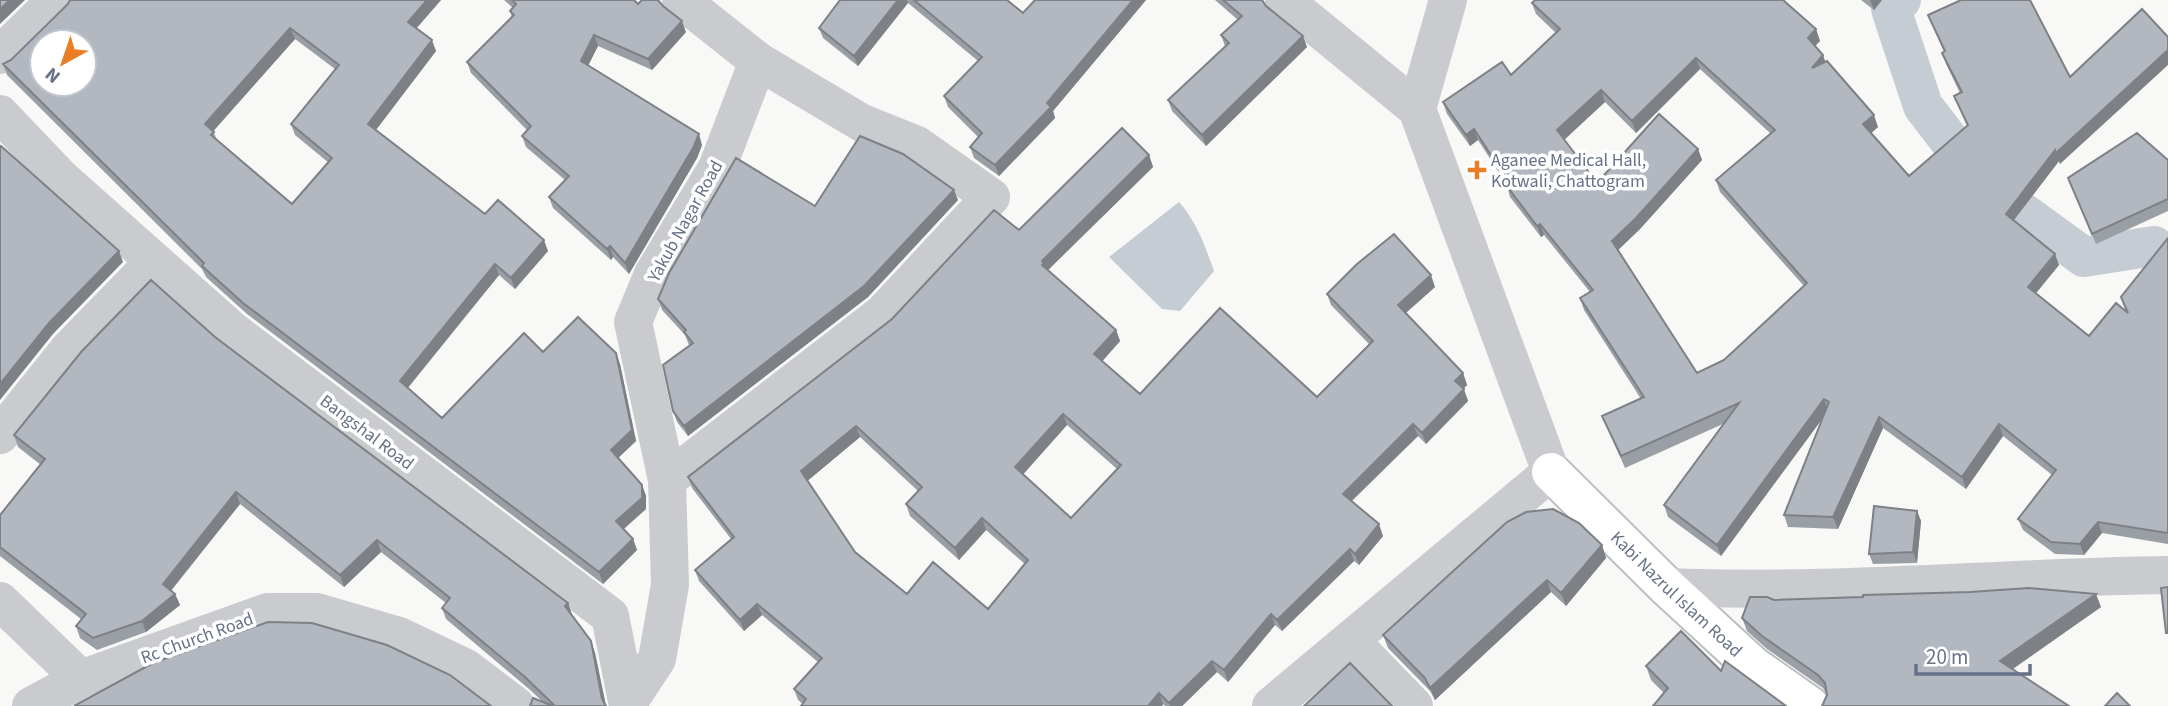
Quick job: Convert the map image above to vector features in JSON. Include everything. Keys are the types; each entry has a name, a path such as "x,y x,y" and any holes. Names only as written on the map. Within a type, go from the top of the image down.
{"main road":[{"name":"Kabi Nazrul Islam Road","path":"1551,472 1667,587 1753,666 1810,706"}],"street":[{"path":"0,55 56,0"},
{"path":"667,480 883,313 991,197 917,145 862,123 758,61 681,0"},
{"path":"1271,706 1551,472 1417,109 1284,0"},
{"path":"1417,109 1448,0"},
{"name":"Yakub Nagar Road","path":"628,704 657,659 670,585 667,480 633,322 653,274 717,168 758,61"},
{"name":"Bangshal Road","path":"0,114 62,179 233,331 610,616 628,704"},
{"path":"0,435 70,348 154,261"},
{"path":"1667,587 1786,590 2168,575"},
{"path":"0,601 81,679"},
{"name":"Rc Church Road","path":"31,706 81,679 268,612 317,612 399,636 466,668 516,706"},
{"path":"1350,640 1414,706"}],"shaded area":[{"path":"1179,202 1196,226 1214,271 1180,311 1162,309 1109,257"}],"building":[{"path":"0,0 10,0 0,9"},
{"path":"70,0 427,0 408,22 432,40 368,124 485,214 498,200 544,240 511,278 495,264 400,381 442,418 524,333 543,352 578,317 616,353 632,430 611,450 642,485 642,498 616,521 633,539 599,572 243,303 202,266 204,263 37,98 98,98 98,28 44,28","holes":["290,28 339,65 291,124 332,158 292,204 211,135 214,132 205,124"]},
{"path":"512,0 634,0 638,4 642,0 658,0 682,21 648,59 594,35 581,61 699,134 625,263 610,246 607,249 549,197 569,176 522,136 531,126 467,62 514,15 510,11 516,4"},
{"path":"840,0 898,0 854,56 819,28"},
{"path":"914,0 1007,0 1023,13 1035,0 1133,0 1047,103 1051,107 995,165 970,147 982,133 944,96 982,57"},
{"path":"1223,0 1262,0 1303,36 1202,135 1168,100 1229,43 1221,35 1242,16"},
{"path":"1535,0 1783,0 1816,29 1808,38 1823,55 1812,68 1827,61 1874,115 1863,124 1909,176 1968,125 1954,96 1962,92 1942,53 1945,51 1928,15 1961,0 2030,0 2070,77 2142,9 2168,37 2168,50 2056,153 2055,150 2006,214 2055,254 2028,287 2089,336 2116,303 2128,313 2121,297 2168,238 2168,533 2098,522 2080,544 2051,542 2018,519 2056,470 1999,424 1962,477 1879,417 1833,517 1784,515 1829,402 1824,399 1717,545 1664,505 1739,403 1621,456 1602,416 1644,397 1580,298 1593,290 1540,224 1537,226 1506,185 1509,183 1474,129 1466,135 1443,102 1502,62 1511,75 1560,29 1532,3","holes":["1696,58 1775,130 1716,180 1807,283 1724,360 1697,373 1612,241 1698,149 1659,114 1597,183 1557,130 1601,90 1632,121"]},
{"path":"28,43 28,89 3,64"},
{"path":"1122,128 1149,155 1042,261 1042,265 1116,330 1094,354 1140,394 1220,308 1317,397 1373,341 1327,294 1357,264 1394,234 1431,275 1398,305 1463,373 1455,381 1464,389 1422,433 1413,424 1343,494 1379,524 1355,554 1350,549 1277,620 1271,614 1224,670 1212,661 1169,703 1159,693 1148,706 801,706 806,699 794,689 822,658 757,604 740,620 695,570 734,537 688,477 892,319 994,210 1019,230","holes":["1063,414 1121,465 1071,518 1015,467","856,426 922,487 906,504 955,548 982,518 1028,560 988,609 933,562 907,594 855,552 801,471"]},
{"path":"2137,133 2168,160 2168,199 2092,234 2068,178"},
{"path":"860,136 903,154 954,190 864,286 684,426 673,411 663,365 693,343 684,332 686,330 658,299 669,273 736,158 815,206"},
{"path":"1,146 119,251 49,323 0,384 0,148"},
{"path":"151,280 215,337 568,603 565,606 591,641 602,699 606,706 555,706 525,677 442,608 450,598 377,540 340,575 236,492 163,584 175,594 142,621 93,638 76,626 86,614 0,547 0,515 45,459 14,435 82,351"},
{"path":"1874,506 1917,511 1913,552 1869,554"},
{"path":"1553,509 1579,523 1602,545 1561,593 1547,580 1430,688 1425,678 1383,635 1507,522 1526,512"},
{"path":"2168,587 2168,633 2166,633 2161,588"},
{"path":"2029,588 2096,594 2000,661 2069,706 1822,706 1827,695 1825,683 1818,675 1762,636 1742,618 1750,597 1767,597 1774,600"},
{"path":"268,622 312,623 387,645 450,675 491,706 74,706 153,663"},
{"path":"1681,631 1721,671 1725,661 1786,706 1653,706 1668,688 1646,666"},
{"path":"1350,663 1392,706 1304,706"},
{"path":"2117,693 2130,706 2105,706"},
{"path":"533,698 553,706 530,706"}],"waterway":[{"path":"1901,0 1891,9 1923,106 1982,183 2084,257 2154,246 2168,258"}],"place":[{"name":"Aganee Medical Hall, Kotwali, Chattogram","path":"1477,170"}]}
